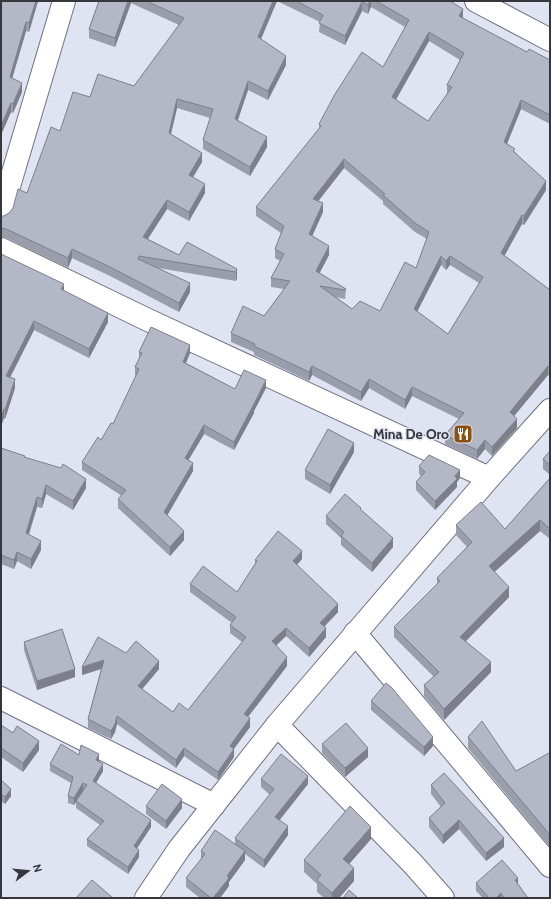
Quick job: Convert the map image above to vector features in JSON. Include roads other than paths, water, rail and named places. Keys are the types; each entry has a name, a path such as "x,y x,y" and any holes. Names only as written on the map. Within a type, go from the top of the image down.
{"street":[{"path":"1,213 64,1"},
{"path":"476,1 550,40"},
{"path":"1,249 148,320 489,478"},
{"path":"146,898 179,849 280,720 489,478 550,410"},
{"path":"356,633 550,866"},
{"path":"7,701 214,805"},
{"path":"280,720 440,894"}],"place":[{"name":"Mina De Oro","path":"463,434"}]}
